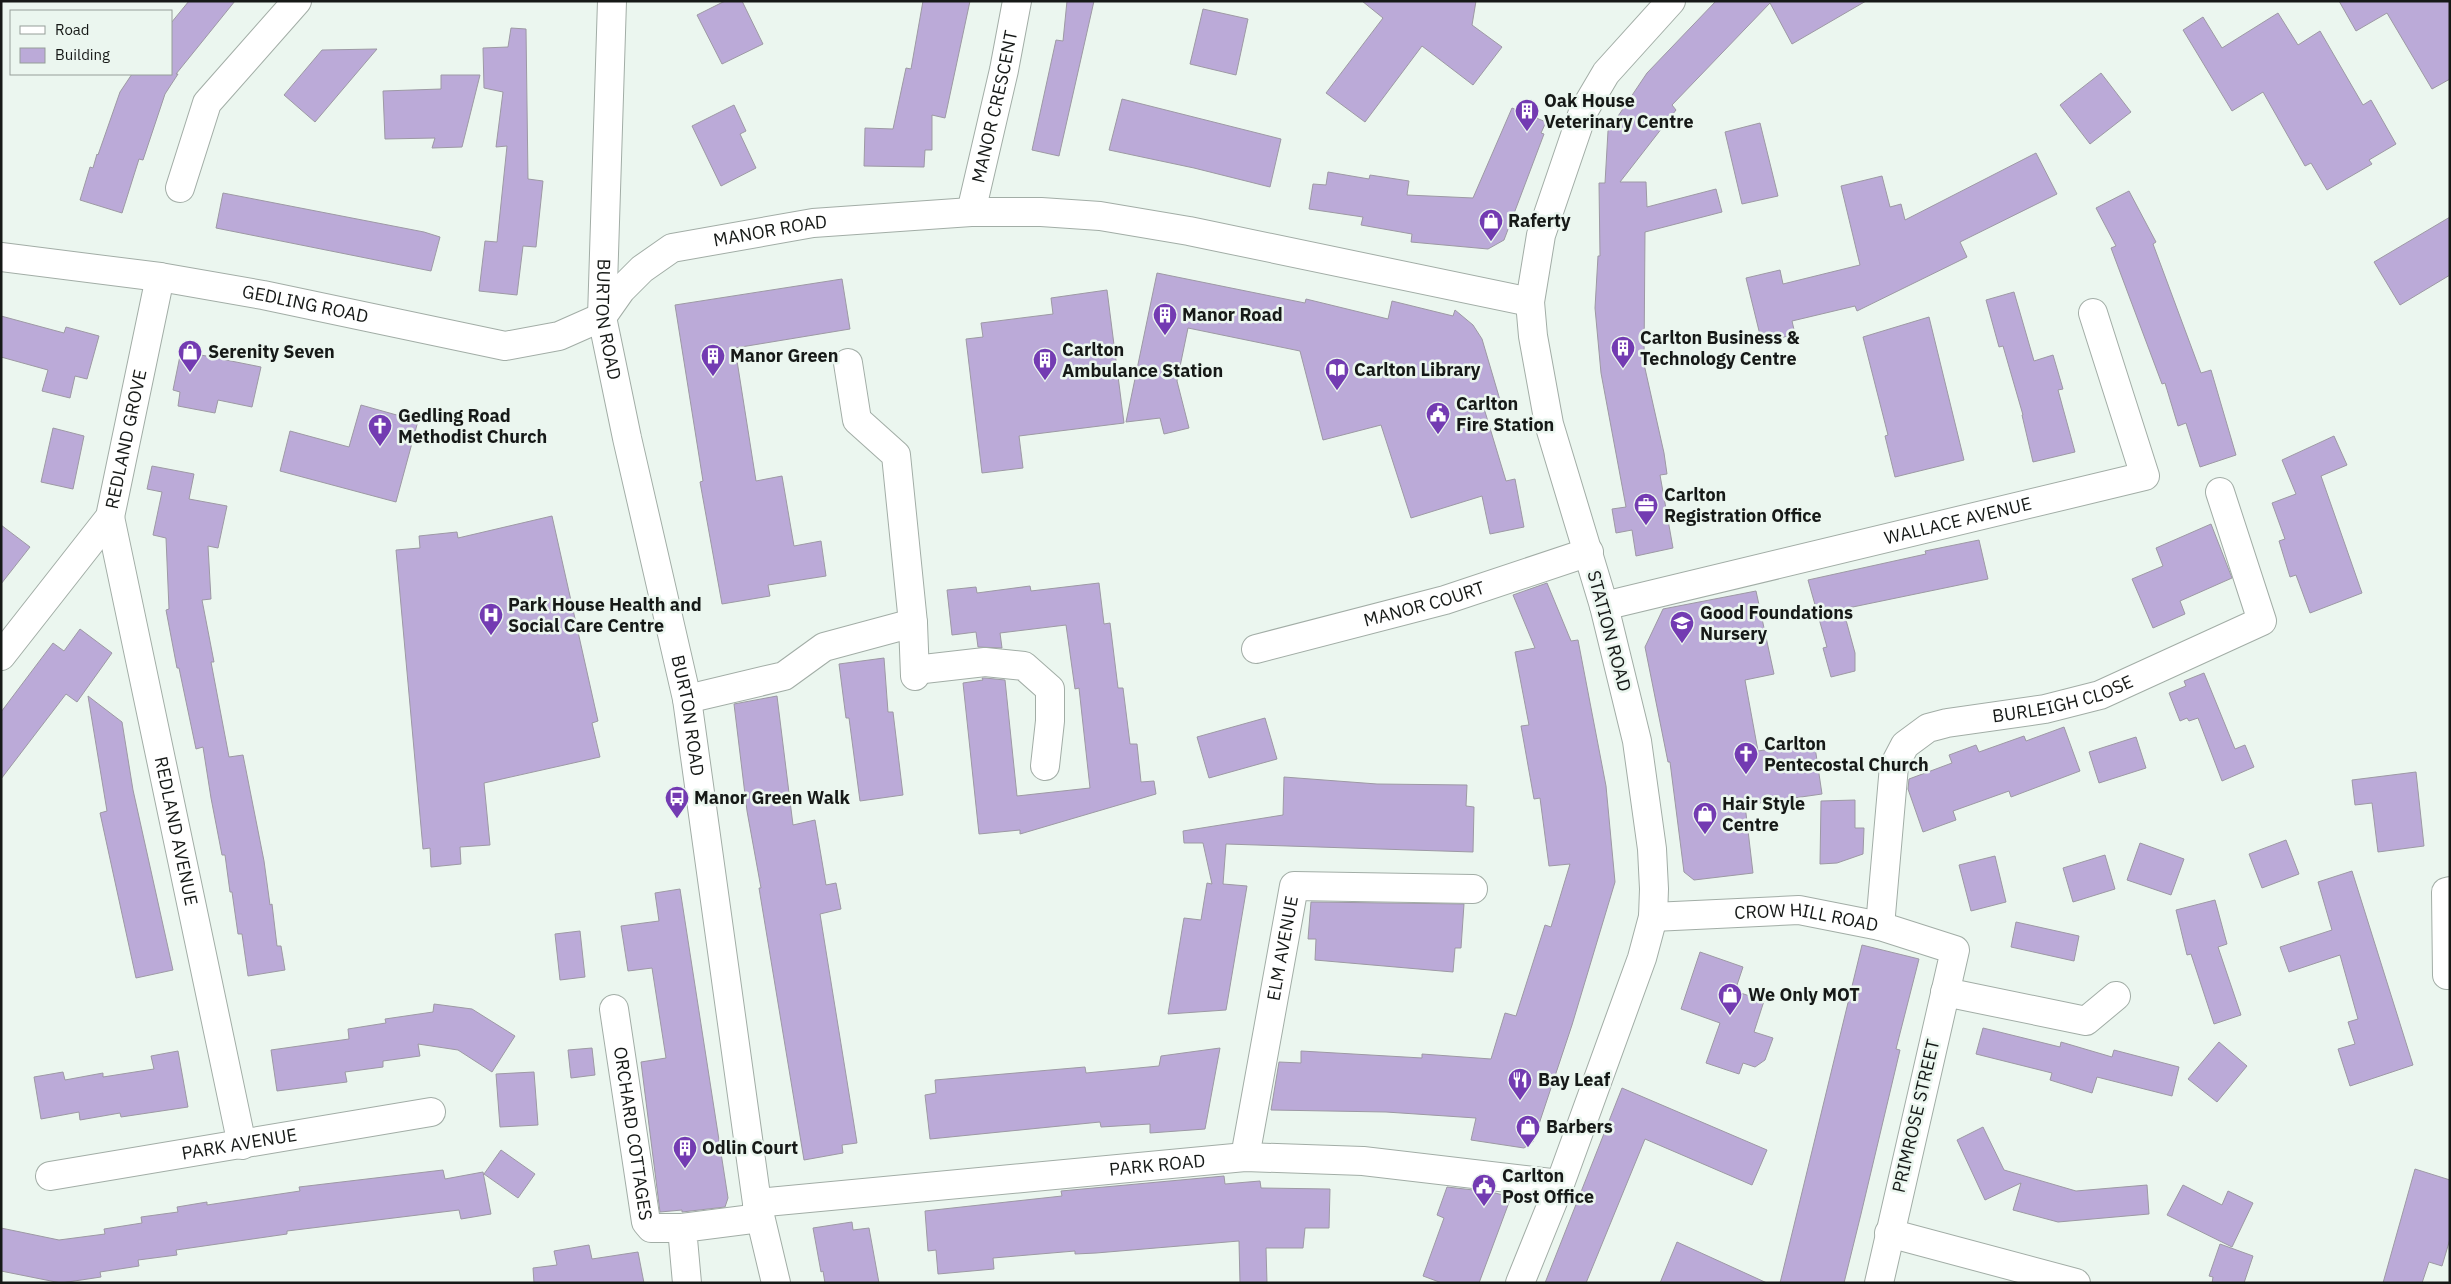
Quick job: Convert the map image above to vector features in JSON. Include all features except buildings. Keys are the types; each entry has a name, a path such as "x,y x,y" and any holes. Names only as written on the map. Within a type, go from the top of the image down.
{"street":[{"path":"180,188 207,104 297,1"},
{"name":"BURTON ROAD","path":"612,1 602,317 627,438 687,699 758,1210 776,1283"},
{"name":"MANOR CRESCENT","path":"971,212 1017,1"},
{"name":"STATION ROAD","path":"1520,1283 1560,1184 1642,958 1653,918 1652,849 1637,741 1604,606 1549,424 1533,336 1530,302 1542,235 1584,112 1606,73 1671,1"},
{"name":"MANOR ROAD","path":"602,317 621,290 642,269 672,248 812,223 971,212 1041,212 1100,216 1189,230 1530,302"},
{"name":"GEDLING ROAD","path":"1,257 160,277 263,295 505,346 558,336 602,317"},
{"name":"REDLAND GROVE","path":"1,656 110,517 160,277"},
{"name":"WALLACE AVENUE","path":"1604,606 2145,476 2094,313"},
{"path":"848,363 857,420 896,455 913,623 915,673 985,662 1024,666 1050,689 1050,721 1045,766"},
{"name":"BURLEIGH CLOSE","path":"1880,926 1894,766 1906,745 1928,728 1947,723 2045,709 2100,696 2262,621 2220,492"},
{"name":"REDLAND AVENUE","path":"110,517 242,1145"},
{"name":"MANOR COURT","path":"1256,649 1445,600 1589,552"},
{"path":"687,699 784,676 824,647 913,623"},
{"name":"ELM AVENUE","path":"1244,1157 1294,886 1473,889"},
{"path":"2447,975 2446,892 2450,891"},
{"name":"CROW HILL ROAD","path":"1653,918 1799,910 1880,926 1955,950"},
{"name":"PRIMROSE STREET","path":"1879,1283 1955,950"},
{"path":"1945,992 2086,1021 2116,996"},
{"name":"ORCHARD COTTAGES","path":"614,1009 646,1222 651,1228 682,1228"},
{"name":"PARK AVENUE","path":"50,1176 431,1112"},
{"name":"PARK ROAD","path":"682,1228 758,1210 1244,1157 1363,1161 1560,1184"},
{"path":"682,1228 687,1283"},
{"path":"1889,1233 2076,1283"}],"place":[{"name":"Oak House Veterinary Centre","path":"1527,132"},
{"name":"Raferty","path":"1491,242"},
{"name":"Manor Road","path":"1165,336"},
{"name":"Carlton Business & Technology Centre","path":"1623,369"},
{"name":"Serenity Seven","path":"190,373"},
{"name":"Manor Green","path":"713,377"},
{"name":"Carlton Ambulance Station","path":"1045,381"},
{"name":"Carlton Library","path":"1337,391"},
{"name":"Carlton Fire Station","path":"1438,435"},
{"name":"Gedling Road Methodist Church","path":"380,447"},
{"name":"Carlton Registration Office","path":"1646,526"},
{"name":"Park House Health and Social Care Centre","path":"491,636"},
{"name":"Good Foundations Nursery","path":"1682,644"},
{"name":"Carlton Pentecostal Church","path":"1746,775"},
{"name":"Manor Green Walk","path":"677,819"},
{"name":"Hair Style Centre","path":"1705,835"},
{"name":"We Only MOT","path":"1730,1016"},
{"name":"Bay Leaf","path":"1520,1101"},
{"name":"Barbers","path":"1528,1148"},
{"name":"Odlin Court","path":"685,1169"},
{"name":"Carlton Post Office","path":"1484,1207"}]}
